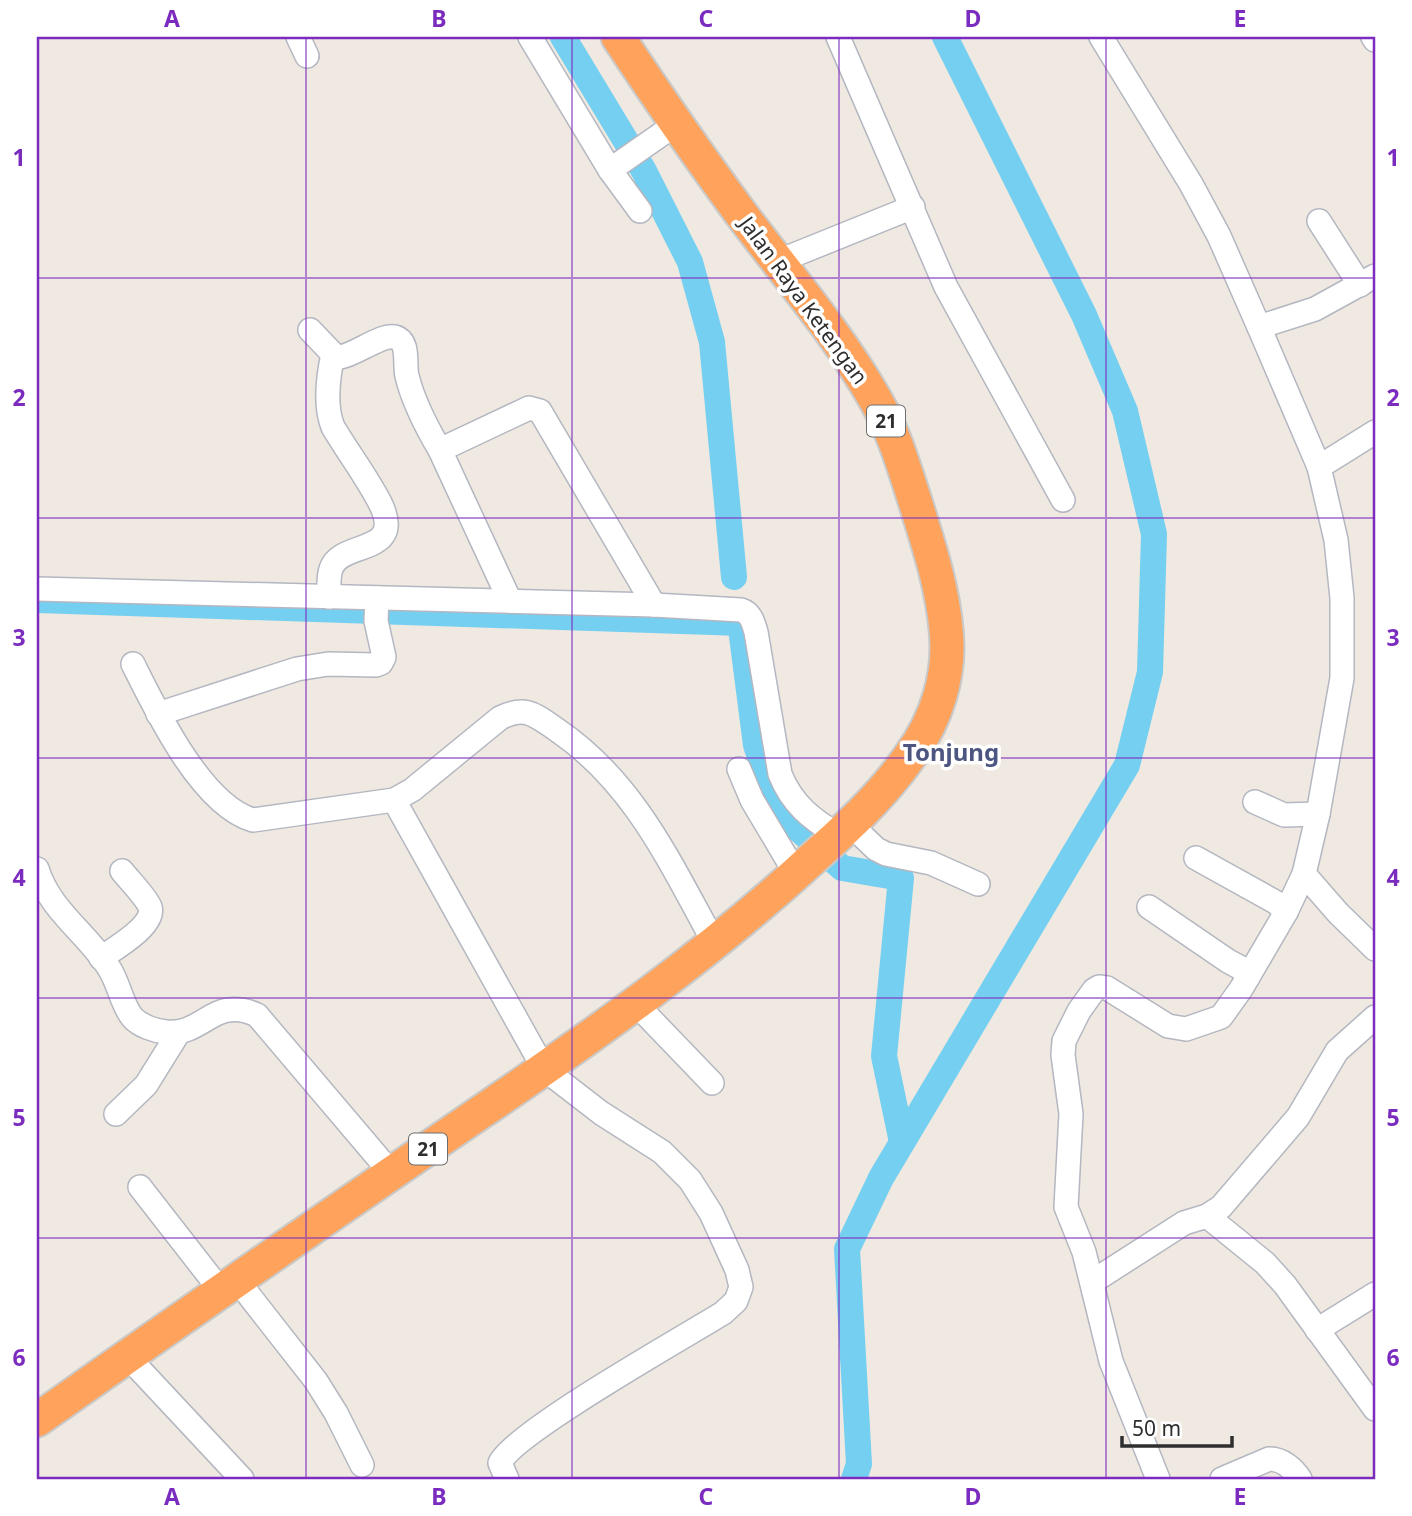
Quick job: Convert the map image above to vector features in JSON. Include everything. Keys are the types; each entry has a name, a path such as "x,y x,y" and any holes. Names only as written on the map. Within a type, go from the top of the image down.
{"highway":[{"name":"Jalan Raya Ketengan","path":"618,37 665,132 743,216 779,261 878,403 904,466 932,556 943,605 947,647 946,670 931,722 912,753 883,791 825,848"},
{"name":"21","path":"37,1420 636,1003 715,944 825,848"}],"street":[{"path":"530,37 617,165 640,211"},
{"path":"838,37 946,288 1063,500"},
{"path":"1101,37 1191,184 1219,236 1259,327 1319,467 1336,540 1342,598 1342,678 1311,814 1304,874 1276,904 1239,969 1221,1017 1186,1029 1168,1026 1102,987 1094,990 1079,1011 1064,1041 1063,1055 1072,1114 1066,1207 1084,1252 1111,1361 1158,1479"},
{"path":"617,165 665,132"},
{"path":"779,261 913,208"},
{"path":"1259,327 1315,309 1368,280 1319,221"},
{"path":"310,330 333,354 340,357 382,340 393,337 399,339 405,348 407,379 430,434 440,450 510,601"},
{"path":"329,597 330,569 335,562 344,555 375,543 384,534 386,525 383,508 328,416 328,377 333,354"},
{"path":"440,450 529,408 540,411 654,605"},
{"path":"1319,467 1375,432"},
{"path":"37,589 329,597 377,607 510,601 654,605 746,612 752,618 780,774 787,792 812,819 825,848"},
{"path":"158,714 297,669 328,664 381,663 384,657 377,607"},
{"path":"133,664 158,714 208,788 239,816 253,820 394,800 412,790 500,718 521,710 531,713 580,745 619,786 652,832 715,944"},
{"path":"739,769 752,800 825,848 876,849 886,854 920,860 978,884"},
{"path":"394,800 544,1069 601,1113 662,1152 690,1180 711,1213 737,1270 741,1287 736,1301 723,1313 562,1412 507,1452 500,1463 507,1479"},
{"path":"1255,802 1284,815 1311,814"},
{"path":"1196,858 1276,904"},
{"path":"37,869 43,888 55,905 109,967 134,1019 150,1028 179,1032"},
{"path":"102,958 145,926 150,919 150,908 122,871"},
{"path":"1304,874 1338,914 1375,949"},
{"path":"1149,906 1239,969"},
{"path":"636,1003 712,1083"},
{"path":"116,1114 146,1084 179,1032 225,1009 244,1009 257,1015 392,1174"},
{"path":"1092,1282 1184,1223 1207,1216 1221,1207 1298,1117 1337,1051 1375,1017"},
{"path":"140,1186 316,1381 336,1413 362,1465"},
{"path":"1207,1216 1265,1264 1285,1285 1375,1409"},
{"path":"1317,1330 1375,1294"},
{"path":"127,1356 242,1479"},
{"path":"1222,1479 1269,1459 1285,1463 1300,1479"}],"waterway":[{"path":"563,37 644,171 690,262 712,342 734,577"},
{"path":"854,1479 859,1464 847,1249 881,1178 1127,765 1150,672 1154,534 1125,411 1084,315 945,37"},
{"path":"37,605 742,628"},
{"path":"740,621 756,745 777,810 842,868 901,878 884,1056 902,1142"}],"district":[{"name":"Tonjung","path":"951,751"}]}
